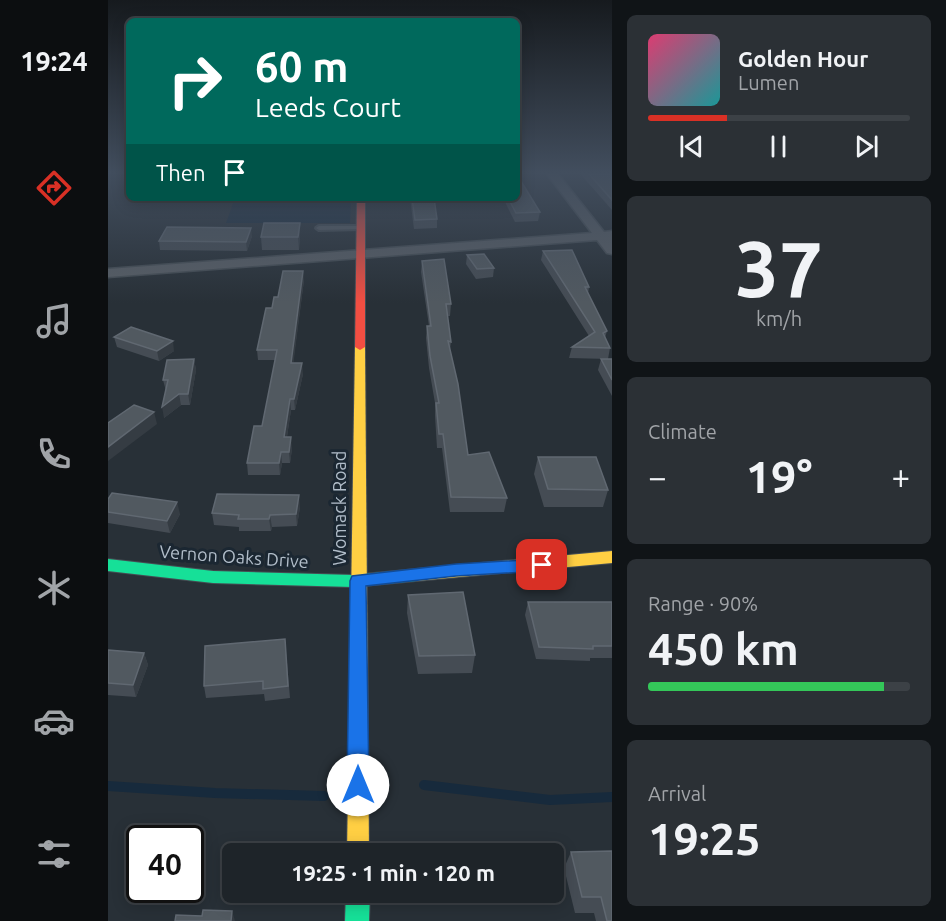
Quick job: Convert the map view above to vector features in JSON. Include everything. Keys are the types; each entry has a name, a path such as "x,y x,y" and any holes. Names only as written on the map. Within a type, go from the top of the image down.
{"street":[{"name":"Womack Road","path":"358,843 360,217"},
{"path":"590,217 606,235 612,250"},
{"path":"108,273 359,252 606,235"},
{"name":"Vernon Oaks Drive","path":"108,565 213,577 358,581 612,557"},
{"path":"357,921 358,903"}],"lane":[{"path":"319,228 360,228"}],"water":[{"path":"228,217 350,217 350,223 226,223"}],"building":[{"path":"415,217 437,217 437,219 415,220"},
{"path":"264,223 300,223 298,237 261,237"},
{"path":"167,227 251,228 246,242 159,241"},
{"path":"572,250 589,287 585,287 607,331 603,333 610,348 572,347 595,332 543,251"},
{"path":"484,254 494,268 477,269 467,255"},
{"path":"444,259 451,304 446,304 451,342 448,341 458,384 468,455 489,452 507,498 451,497 443,434 439,434 436,403 439,403 430,356 427,326 431,326 422,261"},
{"path":"283,271 303,271 291,363 302,363 294,399 290,399 284,437 291,437 289,452 281,452 279,463 247,463 254,426 262,426 277,350 257,350 266,308 272,308 274,297 278,297"},
{"path":"131,327 173,341 157,351 114,337"},
{"path":"194,359 188,394 179,394 162,407 168,380 163,380 167,360"},
{"path":"601,359 612,359 612,380"},
{"path":"134,405 154,412 108,447 108,423"},
{"path":"538,457 596,457 608,490 548,489"},
{"path":"112,493 177,502 167,521 108,512 108,499"},
{"path":"217,494 299,495 296,514 270,515 269,519 238,519 239,515 212,513"},
{"path":"463,592 475,655 419,656 408,595"},
{"path":"528,602 612,602 612,646 593,646 593,649 539,647"},
{"path":"285,639 288,686 263,689 263,681 204,686 205,646"},
{"path":"108,650 144,653 133,685 108,683"},
{"path":"612,851 612,921 607,921 601,897 582,897 571,852"},
{"path":"203,910 232,911 231,921 175,921 176,915 202,916"}],"waterway":[{"path":"424,785 550,800 612,797"},
{"path":"108,786 215,793 324,796"}],"traffic: fast":[{"path":"108,565 213,577 353,581 416,575"},
{"path":"357,921 358,903"}],"traffic: slow":[{"path":"358,843 360,347"},
{"path":"416,575 612,557"}],"traffic: jam":[{"path":"360,347 361,217"}],"route":[{"path":"358,785 358,581 456,570 542,565"}]}
